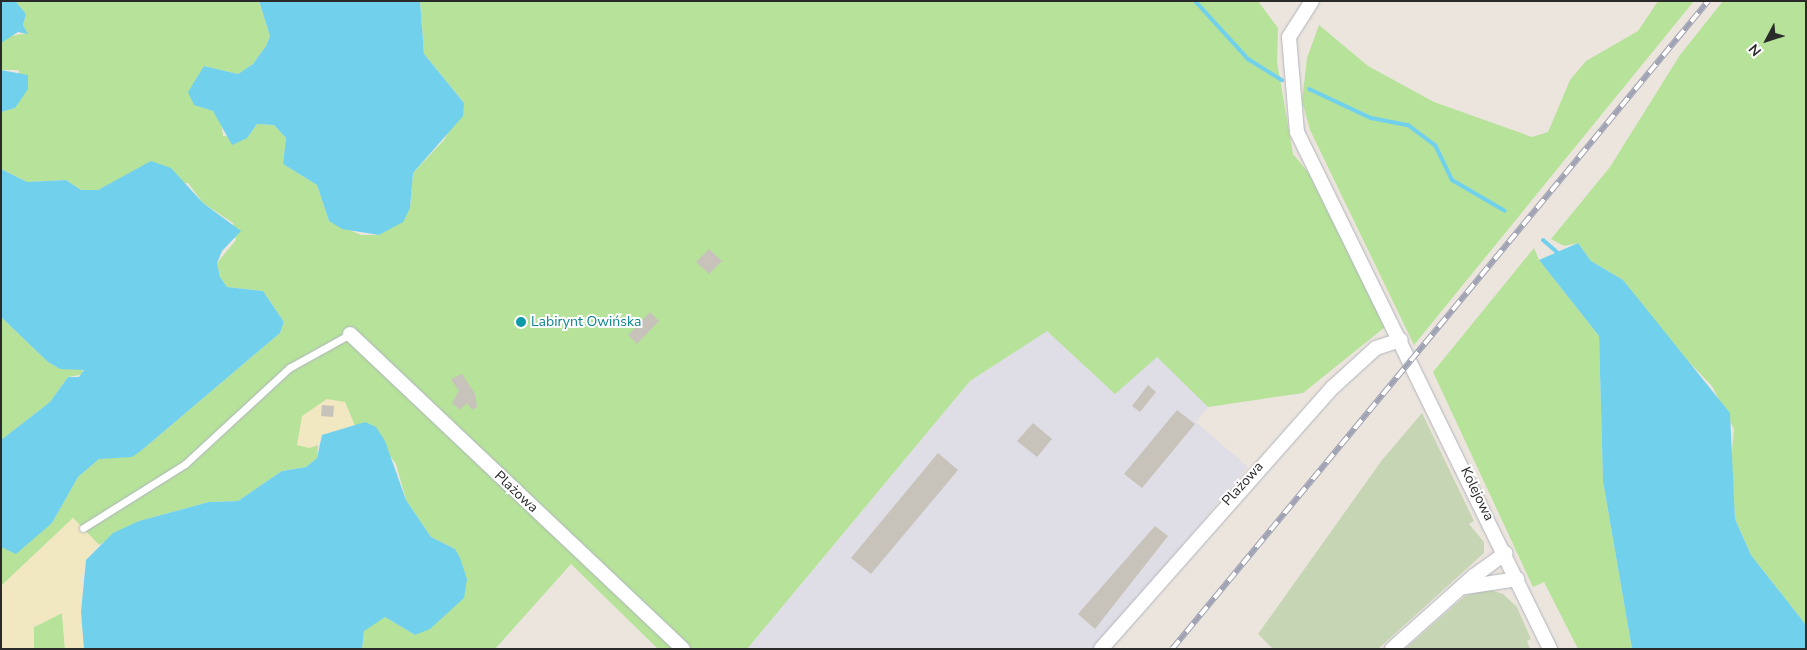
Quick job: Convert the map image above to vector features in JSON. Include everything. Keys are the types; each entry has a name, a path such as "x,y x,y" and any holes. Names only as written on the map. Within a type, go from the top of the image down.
{"street":[{"name":"Kolejowa","path":"1312,1 1289,38 1296,132 1401,340 1506,554 1550,649"},
{"name":"Plażowa","path":"350,334 684,649"},
{"name":"Plażowa","path":"1101,649 1326,394 1376,348 1401,340"},
{"path":"1392,649 1462,588 1506,554"},
{"path":"1462,588 1486,580 1517,578"}],"lane":[{"path":"83,528 185,464 289,368 350,334"}],"shaded area":[{"path":"1047,331 1114,393 1157,356 1208,407 1196,422 1248,467 1095,649 747,649 970,381"}],"green space":[{"path":"15,1 259,1 270,36 266,46 253,64 238,74 204,66 195,105 213,111 221,121 223,136 247,138 257,124 274,125 286,138 283,164 317,185 329,221 361,235 379,235 410,208 413,173 444,140 464,103 424,54 420,1 1258,1 1278,28 1277,62 1293,154 1308,172 1385,327 1303,393 1208,407 1157,357 1115,394 1047,331 970,381 747,649 658,649 571,564 495,649 362,649 364,631 372,622 385,617 415,635 464,598 455,549 431,537 406,500 396,464 365,422 355,426 345,402 309,448 318,445 317,458 306,467 282,471 238,501 209,502 139,521 99,545 73,518 1,586 1,547 6,549 52,523 78,477 99,459 112,455 119,458 142,450 280,333 284,322 263,291 227,287 220,277 217,263 236,240 233,223 203,203 188,183 113,182 98,190 81,190 66,180 27,182 1,169 1,112 15,108 19,70 1,70 1,43 6,37 27,33 23,25 26,14"},
{"path":"1658,1 1694,1 1414,345 1310,130 1302,101 1307,58 1319,25 1368,66 1434,102 1532,137 1548,132 1570,80 1586,61 1638,31"},
{"path":"1723,1 1806,1 1806,625 1751,555 1735,519 1731,462 1734,429 1712,386 1666,338 1623,280 1591,261 1578,243 1564,246 1551,239 1610,167 1680,55"},
{"path":"1534,248 1539,260 1599,336 1603,481 1632,649 1578,649 1544,582 1533,587 1433,372"},
{"path":"1,317 48,362 60,369 80,367 84,374 68,377 50,402 1,440"},
{"path":"1422,413 1474,521 1469,524 1484,542 1484,553 1378,649 1273,649 1258,634 1382,460"},
{"path":"1488,589 1503,594 1517,607 1531,639 1527,641 1530,649 1405,649 1465,596"},
{"path":"62,613 65,649 34,649 34,627"}],"sand":[{"path":"327,399 345,402 355,426 322,435 318,445 309,448 297,445 302,416"},
{"path":"73,518 99,545 86,560 82,577 84,649 65,649 62,613 34,627 34,649 1,649 1,586"}],"water":[{"path":"1,1 16,2 26,14 23,25 28,34 18,32 1,43"},
{"path":"259,1 420,1 424,54 464,103 463,116 413,173 410,208 403,222 379,235 342,229 329,221 317,185 283,164 286,138 274,125 257,124 247,138 232,145 213,111 194,105 188,92 204,66 238,74 253,64 266,46 270,36"},
{"path":"1,70 28,75 28,89 15,108 1,112"},
{"path":"151,161 171,168 203,203 241,231 222,251 217,263 220,277 227,287 263,291 284,322 280,333 142,450 132,457 99,459 78,477 52,523 16,554 1,547 1,440 50,402 68,377 79,377 84,370 60,369 48,362 1,317 1,169 27,182 66,180 81,190 98,190"},
{"path":"1578,243 1591,261 1623,280 1730,413 1735,519 1751,555 1806,625 1806,649 1632,649 1603,481 1599,336 1539,260"},
{"path":"365,422 376,427 385,441 406,500 431,537 455,549 467,579 464,598 430,629 415,635 385,617 364,631 362,649 84,649 81,612 86,560 113,533 139,521 209,502 238,501 282,471 306,467 317,458 322,435"}],"building":[{"path":"709,249 722,261 709,274 696,262"},
{"path":"650,312 659,321 637,344 628,335"},
{"path":"462,374 475,394 477,407 472,410 467,403 460,410 452,403 459,391 451,379"},
{"path":"1148,385 1156,392 1140,412 1132,406"},
{"path":"322,405 334,406 333,417 321,416"},
{"path":"1177,410 1195,424 1142,488 1124,474"},
{"path":"1033,423 1052,439 1037,457 1017,441"},
{"path":"938,453 958,470 871,574 851,558"},
{"path":"1155,526 1168,536 1095,629 1078,614"}],"waterway":[{"path":"1195,1 1248,59 1282,80"},
{"path":"1309,89 1371,118 1408,125 1435,145 1452,180 1505,211"},
{"path":"1543,240 1560,255"}],"railway":[{"path":"1172,649 1708,1"}],"place":[{"name":"Labirynt Owińska","path":"521,322"}]}
